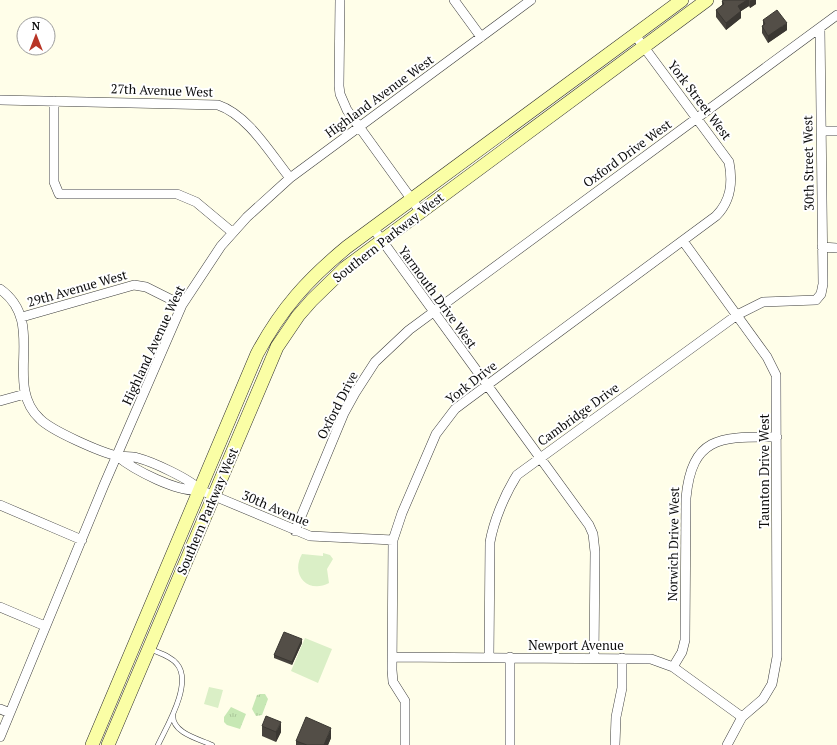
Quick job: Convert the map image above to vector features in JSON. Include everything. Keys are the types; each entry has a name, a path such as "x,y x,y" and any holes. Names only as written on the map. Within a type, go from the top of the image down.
{"street":[{"path":"340,0 340,94 347,110 420,211"},
{"path":"454,0 481,37"},
{"name":"Highland Avenue West","path":"0,737 45,626 182,305 200,276 232,232 290,178 531,0"},
{"name":"Southern Parkway West","path":"92,745 257,354 277,319 321,268 682,0"},
{"name":"Southern Parkway West","path":"108,745 269,366 286,334 312,300 345,268 380,240 707,0"},
{"name":"Oxford Drive West","path":"433,312 837,15"},
{"name":"30th Street West","path":"819,297 823,284 820,28"},
{"name":"York Street West","path":"635,35 729,162 731,187"},
{"name":"27th Avenue West","path":"0,100 218,105 227,108 243,119 290,178"},
{"path":"54,101 54,182 59,194 177,194 196,202 232,232"},
{"path":"821,131 837,131"},
{"name":"York Drive","path":"405,741 405,701 393,682 393,540 402,513 436,434 455,409 720,213 726,202 731,187"},
{"name":"Yarmouth Drive West","path":"373,228 380,240 582,515 593,534 595,552 594,658"},
{"name":"Taunton Drive West","path":"683,241 767,357 776,375 777,437 775,674 772,684 763,699 742,717"},
{"path":"822,247 837,248"},
{"name":"29th Avenue West","path":"22,317 126,286 134,285 146,287 182,305"},
{"path":"0,289 12,300 22,317 25,394 0,400"},
{"name":"Cambridge Drive","path":"489,658 489,552 492,533 515,479 540,458 737,315 763,302 808,301 816,300 819,297"},
{"name":"Oxford Drive","path":"295,531 344,413 362,381 390,346 433,312"},
{"name":"30th Avenue","path":"25,394 33,411 50,427 117,456 134,469 185,490 200,490 310,536 324,538 393,540"},
{"name":"Norwich Drive West","path":"673,667 682,652 686,640 686,498 688,477 691,468 703,451 722,440 733,437 777,437"},
{"path":"0,505 82,540"},
{"path":"0,607 45,626"},
{"name":"Newport Avenue","path":"392,657 651,659 673,667 742,717"},
{"path":"510,657 510,745"},
{"path":"615,745 616,717 622,688 622,658"},
{"path":"0,709 10,713"},
{"path":"727,745 742,717"}],"lane":[{"path":"149,649 174,660 182,672 182,686 174,711 158,745"},
{"path":"174,711 173,721 181,731 212,745"}],"green space":[{"path":"323,553 330,555 333,559 327,569 329,583 321,586 308,584 303,580 298,569 302,554 323,556"},
{"path":"305,638 332,649 318,683 291,671"},
{"path":"209,687 223,690 218,708 204,704"},
{"path":"265,694 268,699 262,715 256,716 252,709 257,695"},
{"path":"231,707 246,714 240,729 227,725 224,722 224,717"}],"building":[{"path":"747,0 738,6 741,11 726,23 716,10 724,4 722,1"},
{"path":"777,10 787,23 768,36 762,26 765,24 763,20"},
{"path":"284,632 302,639 292,662 274,655"},
{"path":"266,716 281,722 276,732 262,726"},
{"path":"306,717 331,728 324,745 307,745 296,741"}]}
